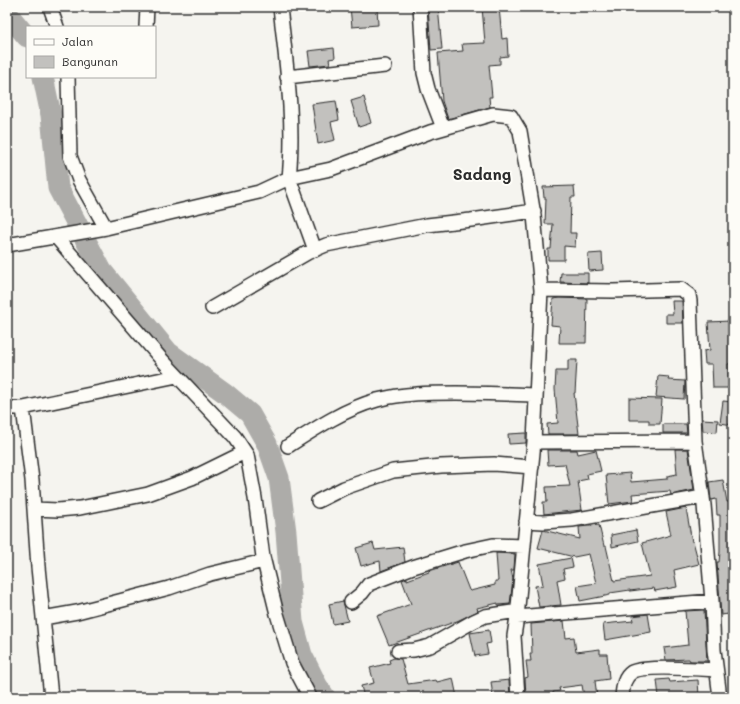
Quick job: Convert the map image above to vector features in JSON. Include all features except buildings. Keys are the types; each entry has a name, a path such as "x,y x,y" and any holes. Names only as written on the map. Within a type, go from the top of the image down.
{"street":[{"path":"50,7 57,26"},
{"path":"146,26 147,7"},
{"path":"280,7 292,151 289,178 315,250"},
{"path":"420,7 424,73 428,89 443,128"},
{"path":"287,77 385,66"},
{"path":"68,78 70,156 79,180 106,228"},
{"path":"7,245 106,228 259,192 289,178 330,169 443,128 493,114 511,116 520,131 534,211 541,290 534,442 518,614 514,636 518,697"},
{"path":"212,308 326,245 398,230 534,211"},
{"path":"61,236 163,361 235,437 245,452 250,468 264,561 277,614 292,663 310,697"},
{"path":"541,290 612,291 681,289 689,296 695,441 703,497 716,670 720,697"},
{"path":"7,408 23,408 177,376"},
{"path":"288,446 317,427 345,412 376,400 397,395 434,393 536,395"},
{"path":"23,408 32,480 51,697"},
{"path":"534,442 695,441"},
{"path":"34,509 58,510 80,508 148,494 192,478 245,452"},
{"path":"318,501 344,488 394,471 441,466 494,464 532,466"},
{"path":"526,521 543,522 572,520 703,497"},
{"path":"351,602 362,593 369,584 412,567 464,551 493,545 524,546"},
{"path":"43,618 84,610 169,588 210,574 264,561"},
{"path":"398,651 414,650 430,646 485,616 712,601"},
{"path":"622,697 624,681 632,672 646,668 716,670"}],"waterway":[{"path":"7,13 26,36"},
{"path":"43,78 51,115 58,188 102,271 168,352 225,393 250,414 267,444 279,478 286,532 293,622 302,655 317,685 325,697"}],"district":[{"name":"Sadang","path":"482,174"}]}
